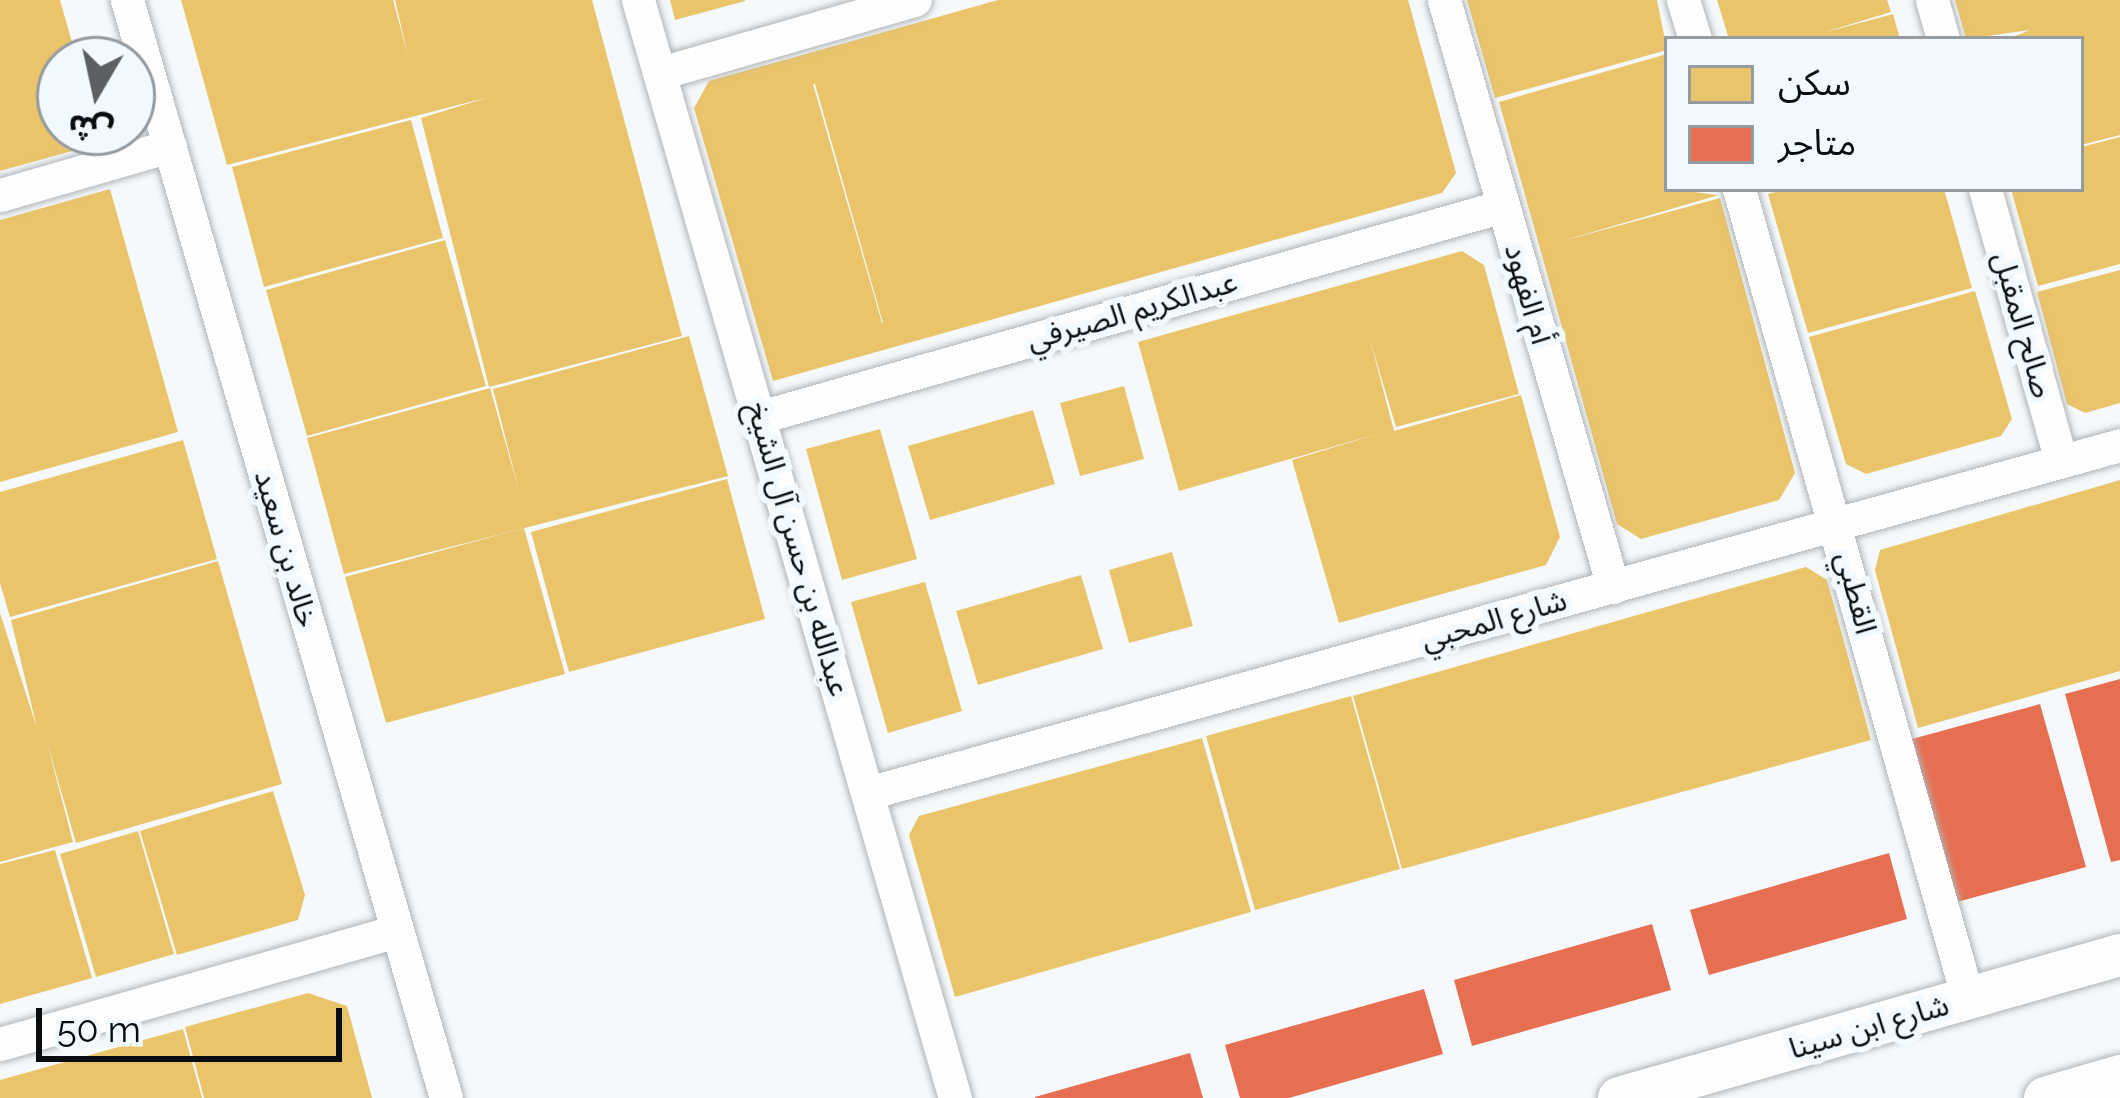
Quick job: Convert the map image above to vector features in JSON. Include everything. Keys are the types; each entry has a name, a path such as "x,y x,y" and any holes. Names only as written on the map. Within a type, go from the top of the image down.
{"street":[{"name":"خالد بن سعيد","path":"127,0 446,1098"},
{"name":"عبدالله بن حسن آل الشيخ","path":"638,0 955,1098"},
{"path":"660,73 915,0"},
{"name":"أم الفهود","path":"1444,0 1613,587"},
{"path":"1683,0 1694,36"},
{"path":"1932,0 1942,36"},
{"path":"0,195 170,146"},
{"name":"القطبي","path":"1740,192 1968,998"},
{"name":"صالح المقبل","path":"1985,192 2060,462"},
{"name":"عبدالكريم الصيرفي","path":"760,417 1503,206"},
{"name":"شارع المحبي","path":"868,794 2120,446"},
{"path":"0,1044 396,931"},
{"name":"شارع ابن سينا","path":"1619,1098 2120,955"},
{"path":"2045,1098 2120,1076"}],"building: سكن":[{"path":"0,0 60,0 70,36 36,36 36,156 54,156 0,171"},
{"path":"181,0 393,0 408,55 395,0 592,0 682,336 489,387 421,118 489,97 227,165"},
{"path":"670,0 745,0 745,1 675,20"},
{"path":"998,0 1408,0 1456,173 1442,193 773,381 694,108 709,81","holes":["813,84 815,84 883,323"]},
{"path":"1467,0 1657,0 1664,51 1495,98"},
{"path":"1717,0 1887,0 1891,12 1822,33 1893,14 1899,36 1728,36"},
{"path":"1955,0 2120,0 2120,135 2084,144 2084,36 2015,36 2030,30 1965,36"},
{"path":"1664,55 1664,192 1719,195 1559,242 1720,198 1795,473 1779,500 1641,539 1617,524 1499,102"},
{"path":"411,120 443,238 264,287 232,167"},
{"path":"2120,137 2120,264 2038,286 2012,192 2084,192 2084,146"},
{"path":"110,189 178,432 0,482 0,220"},
{"path":"1945,192 1972,288 1808,333 1768,194"},
{"path":"445,240 486,386 307,436 266,290"},
{"path":"1462,251 1484,265 1519,394 1396,427 1370,340 1394,431 1521,395 1560,537 1546,565 1339,623 1292,460 1381,433 1179,491 1138,342"},
{"path":"2120,270 2120,403 2085,413 2067,404 2037,292"},
{"path":"1975,291 2012,419 2001,436 1866,474 1846,464 1809,337"},
{"path":"689,336 728,476 344,574 307,438 490,388 519,491 493,389"},
{"path":"1124,386 1144,459 1080,476 1060,403"},
{"path":"1033,410 1055,484 930,520 908,446"},
{"path":"880,429 917,559 842,580 806,449"},
{"path":"183,440 217,559 10,617 0,583 0,492"},
{"path":"727,479 765,619 569,672 531,532"},
{"path":"2120,480 2120,671 1918,728 1875,570 1880,550"},
{"path":"524,528 565,674 386,723 345,577"},
{"path":"1172,552 1193,626 1129,643 1109,570"},
{"path":"218,561 282,784 76,843 46,739 73,842 0,862 0,613 37,728 11,620"},
{"path":"1806,567 1827,580 1871,740 1402,869 1353,696"},
{"path":"1081,575 1103,649 978,685 956,611"},
{"path":"925,582 962,711 888,733 851,602"},
{"path":"1351,696 1400,869 1255,910 1206,736"},
{"path":"1202,738 1251,912 955,997 909,835 919,816"},
{"path":"273,791 305,895 298,920 177,955 140,831"},
{"path":"138,831 174,954 96,977 60,854"},
{"path":"55,850 92,978 0,1004 0,864"},
{"path":"308,993 347,1006 372,1098 204,1098 185,1027"},
{"path":"183,1029 202,1098 0,1098 0,1080"}],"building: متاجر":[{"path":"2120,679 2120,860 2111,862 2065,694"},
{"path":"2040,704 2086,867 1957,902 1912,739"},
{"path":"1889,853 1907,919 1709,975 1690,910"},
{"path":"1652,924 1671,990 1472,1046 1454,980"},
{"path":"1424,989 1443,1054 1289,1098 1240,1098 1225,1045"},
{"path":"1190,1053 1203,1098 1035,1098 1035,1097"}]}
